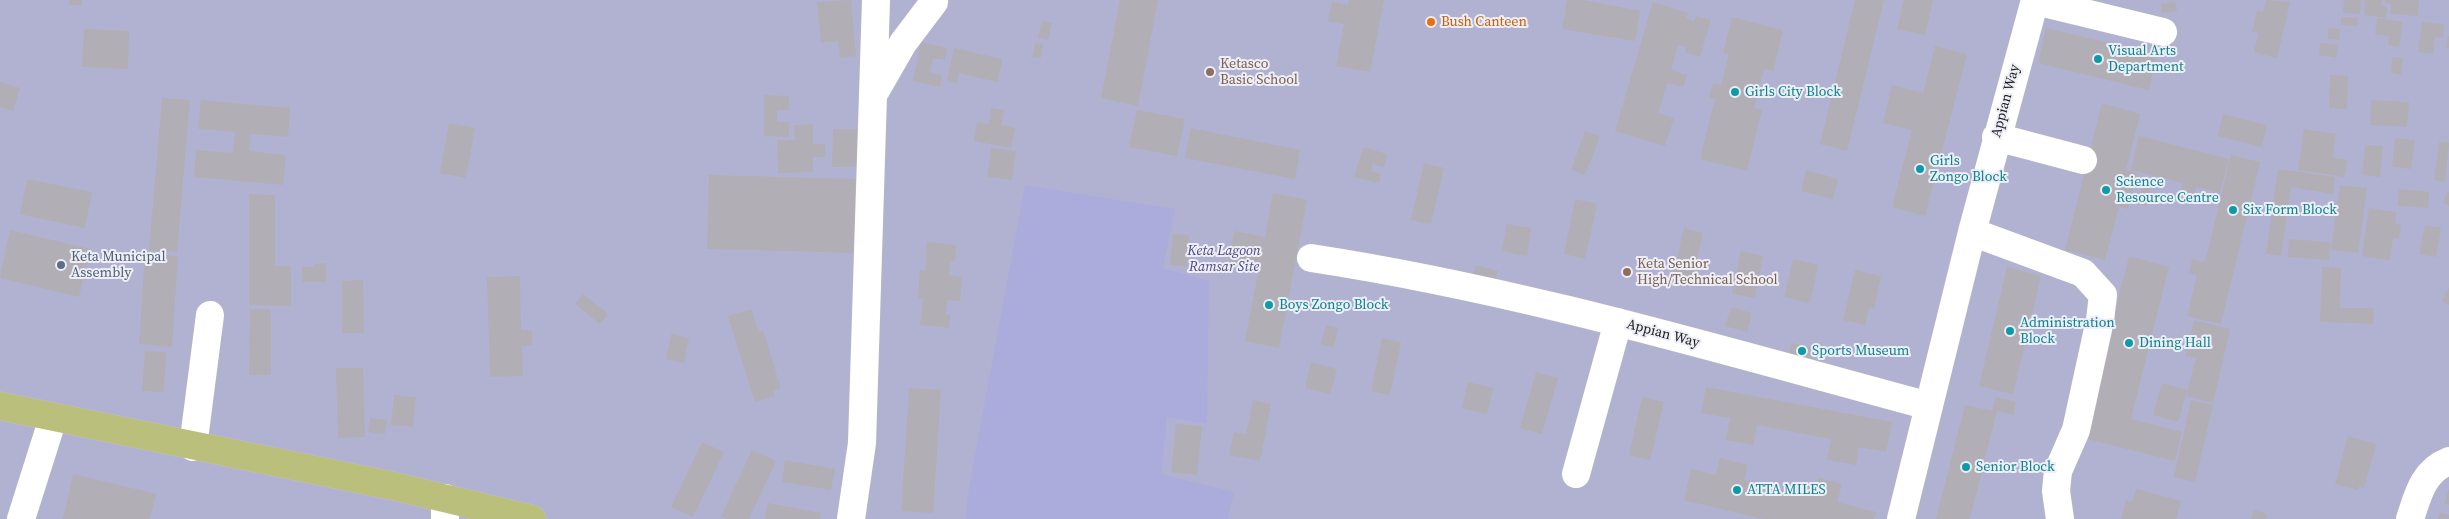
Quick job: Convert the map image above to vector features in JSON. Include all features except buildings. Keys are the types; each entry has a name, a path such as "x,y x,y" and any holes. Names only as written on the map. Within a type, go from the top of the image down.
{"main road":[{"path":"0,406 193,447 445,509 532,519"}],"street":[{"path":"851,519 862,443 876,0"},
{"path":"2035,0 2163,32"},
{"name":"Appian Way","path":"1901,519 1996,137 2035,0"},
{"path":"874,94 903,43 934,2"},
{"path":"1996,137 2083,160"},
{"path":"1972,232 2083,273 2103,295 2100,320 2076,430 2058,471 2056,491 2060,519"},
{"name":"Appian Way","path":"1311,258 1394,271 1618,322 1929,406"},
{"path":"193,447 210,315"},
{"path":"1576,474 1618,322"},
{"path":"21,519 53,418"},
{"path":"2410,519 2423,482 2436,466 2449,461"}],"green space":[{"name":"Keta Lagoon Ramsar Site","path":"0,0 2449,0 2449,519 0,519"}],"shaded area":[{"path":"1025,185 1175,209 1163,268 1209,281 1207,424 1167,417 1161,474 1234,492 1228,519 966,519 968,493"}],"place":[{"name":"Bush Canteen","path":"1431,22"},
{"name":"Visual Arts Department","path":"2098,59"},
{"name":"Ketasco Basic School","path":"1210,72"},
{"name":"Girls City Block","path":"1735,92"},
{"name":"Girls Zongo Block","path":"1920,169"},
{"name":"Science Resource Centre","path":"2106,190"},
{"name":"Six Form Block","path":"2233,210"},
{"name":"Keta Municipal Assembly","path":"61,265"},
{"name":"Keta Senior High/Technical School","path":"1627,272"},
{"name":"Boys Zongo Block","path":"1269,305"},
{"name":"Administration Block","path":"2010,331"},
{"name":"Dining Hall","path":"2129,343"},
{"name":"Sports Museum","path":"1802,351"},
{"name":"Senior Block","path":"1966,467"},
{"name":"ATTA MILES","path":"1737,490"}]}
